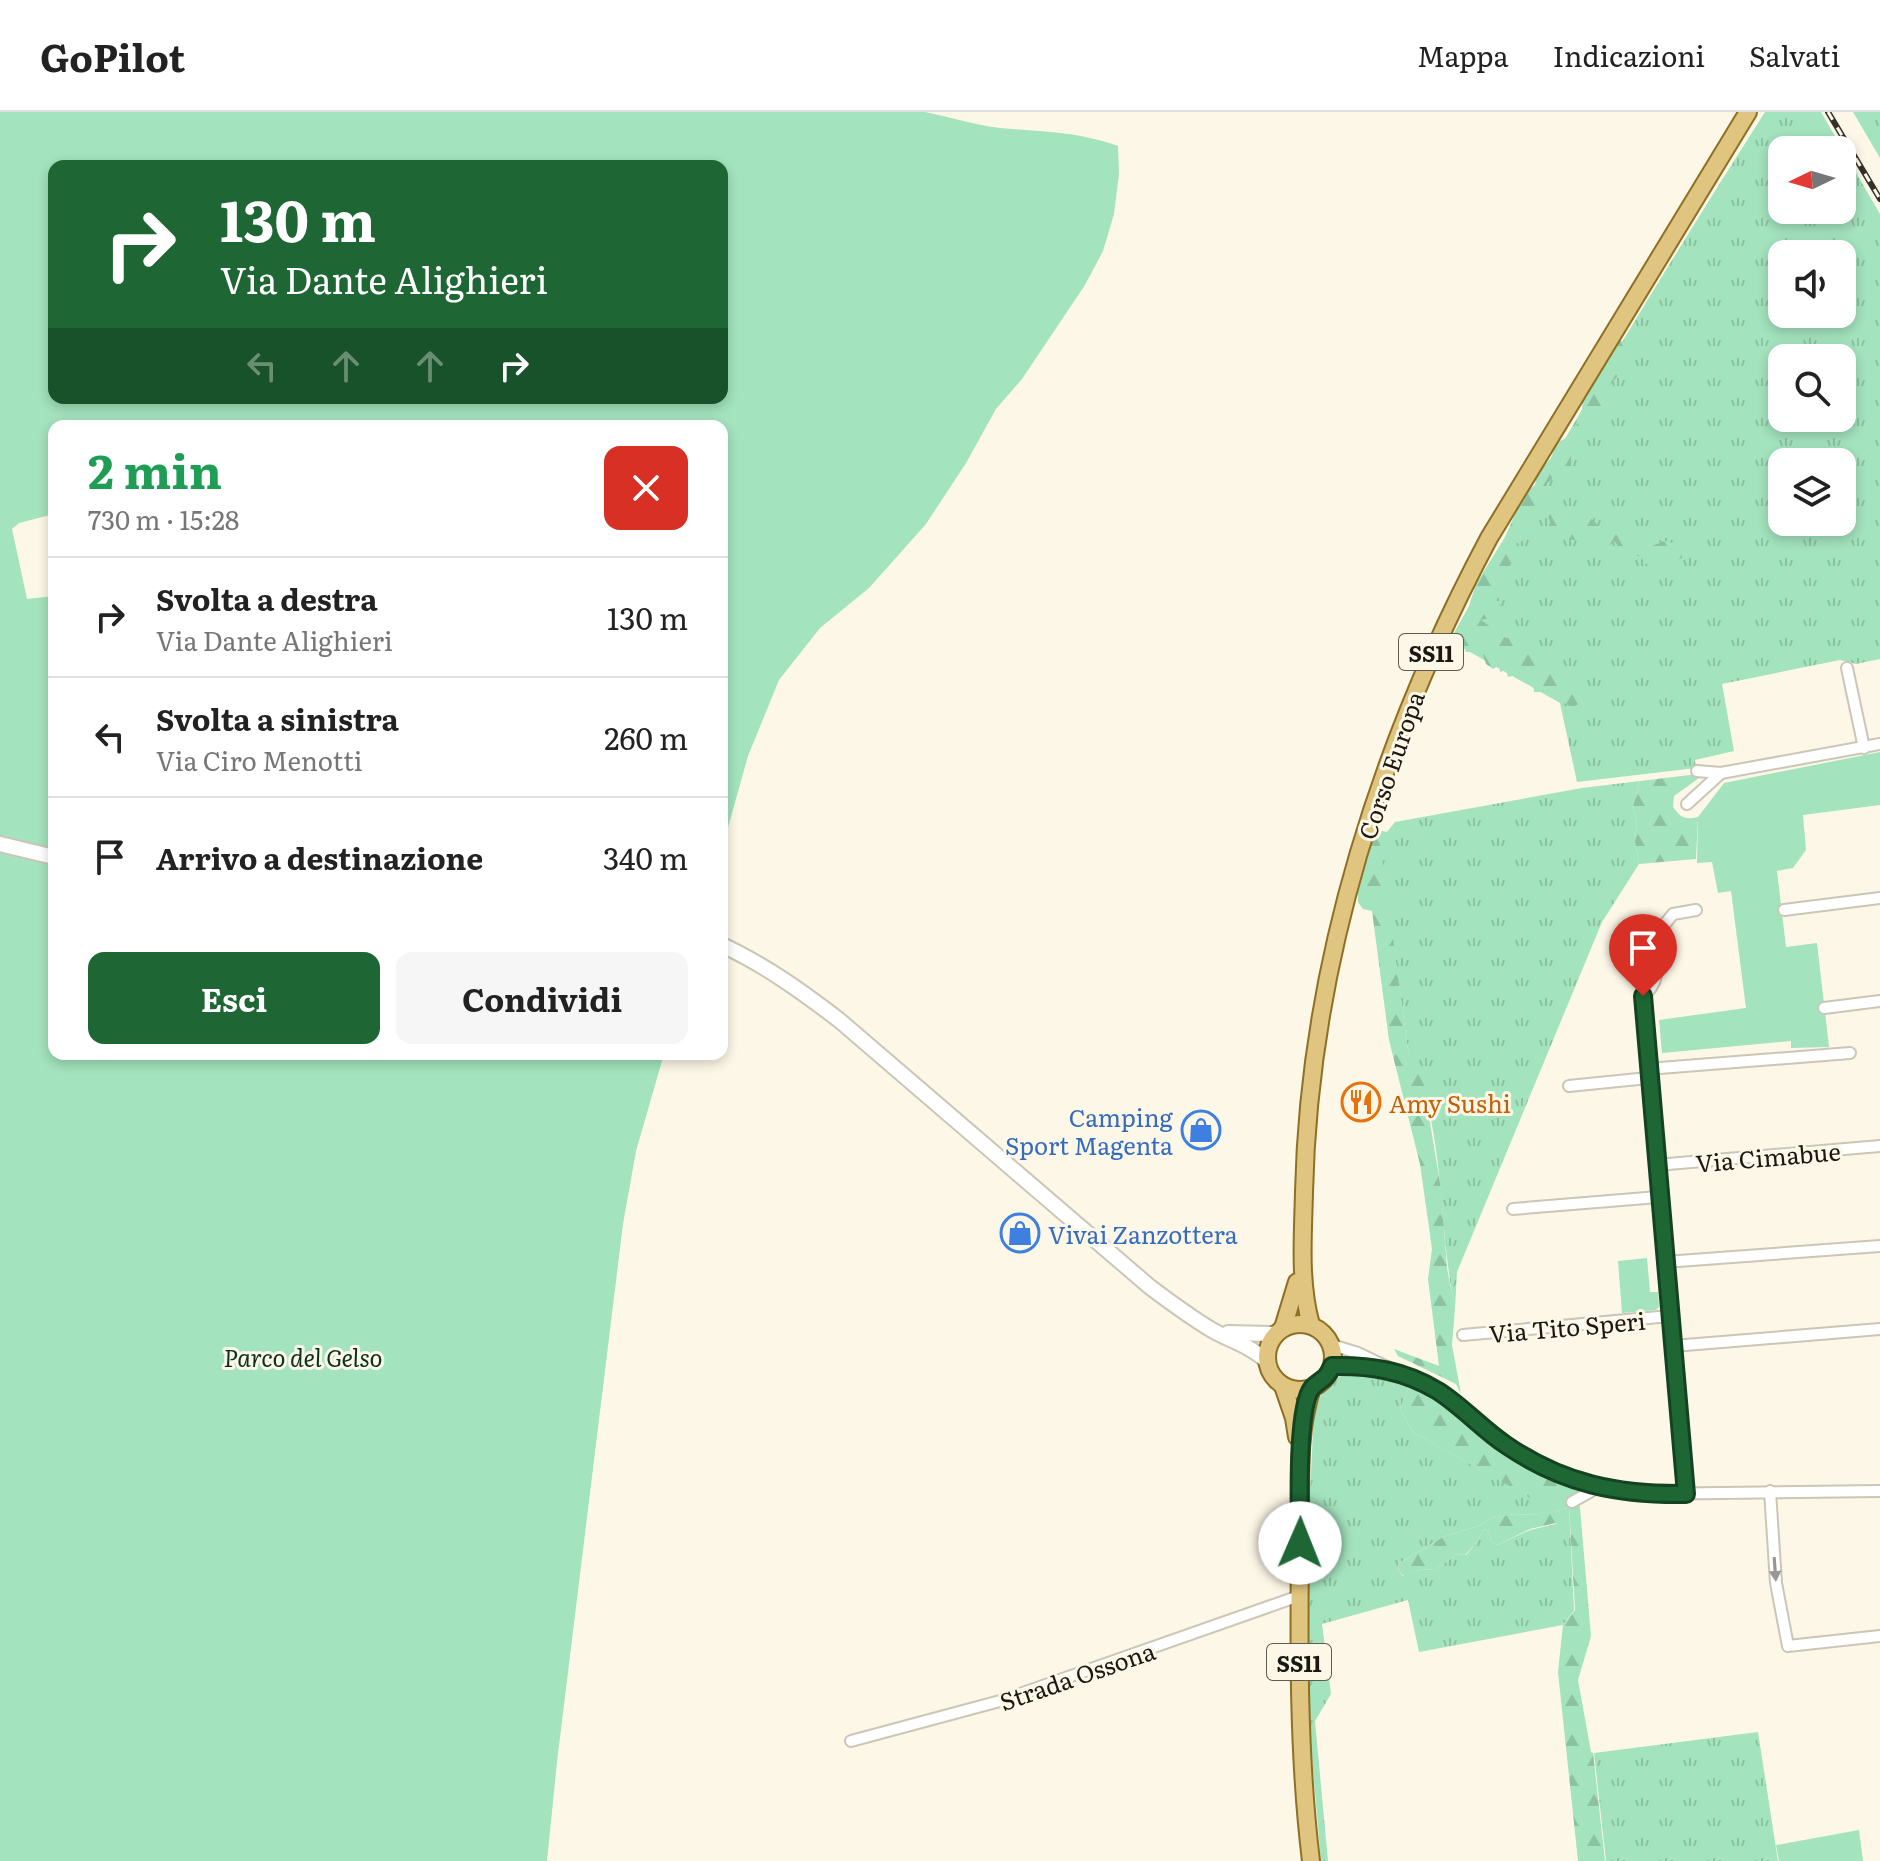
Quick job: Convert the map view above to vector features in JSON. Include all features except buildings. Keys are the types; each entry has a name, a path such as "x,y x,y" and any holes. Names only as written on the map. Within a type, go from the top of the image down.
{"main road":[{"name":"Corso Europa","path":"1311,1325 1303,1297 1305,1133 1318,1036 1337,929 1389,760 1450,611 1489,538 1748,112"},
{"name":"Corso Europa","path":"1279,1331 1303,1261"},
{"path":"1283,1386 1302,1390 1312,1388 1328,1375 1332,1366 1332,1345 1320,1330 1301,1323 1279,1331 1267,1351 1270,1371 1283,1386 1294,1418 1301,1462"},
{"path":"1301,1462 1305,1409 1312,1388"},
{"name":"SS11","path":"1301,1462 1299,1717 1311,1861"}],"street":[{"path":"1847,668 1864,748"},
{"path":"1697,771 1721,773 1880,744"},
{"path":"1687,804 1721,773"},
{"path":"0,844 48,856"},
{"path":"1784,910 1880,898"},
{"path":"1686,1494 1643,996 1657,979 1655,936 1673,914 1696,910"},
{"path":"728,948 788,981 839,1020 1150,1287 1188,1315 1216,1332 1249,1346 1267,1361"},
{"path":"1824,1008 1880,1001"},
{"path":"1569,1086 1648,1074 1850,1053"},
{"name":"Via Cimabue","path":"1656,1165 1880,1146"},
{"path":"1513,1209 1658,1197"},
{"path":"1665,1262 1880,1246"},
{"name":"Via Tito Speri","path":"1463,1335 1670,1316"},
{"path":"1673,1346 1880,1329"},
{"path":"1216,1332 1279,1331"},
{"path":"1332,1345 1358,1353 1439,1392 1506,1446 1597,1488 1643,1494 1880,1491"},
{"path":"1332,1366 1386,1368"},
{"path":"1572,1502 1597,1488"},
{"path":"1770,1491 1776,1583 1788,1646 1880,1636"},
{"name":"Strada Ossona","path":"851,1741 1000,1701 1299,1596"}],"green space":[{"name":"Parco del Gelso","path":"0,112 925,112 991,127 1073,135 1118,146 1119,174 1114,214 1103,251 1085,285 1022,379 996,409 966,463 926,524 869,588 820,628 779,680 748,756 728,828 728,420 48,420 48,516 19,523 12,529 27,599 48,597 48,1060 662,1060 636,1151 623,1224 547,1861 0,1861"},
{"path":"1765,112 1821,112 1835,136 1768,136 1768,224 1856,224 1856,173 1880,214 1880,659 1856,664 1840,660 1722,684 1734,751 1695,760 1696,768 1577,782 1560,703 1454,643 1526,507 1643,308"},
{"path":"1853,112 1880,112 1880,158"},
{"path":"1617,341 1629,341 1637,348 1608,387 1608,402 1582,422 1580,434 1570,440 1569,469 1563,479 1553,478 1546,484 1549,510 1568,517 1581,512 1603,530 1611,529 1614,532 1630,526 1639,530 1649,547 1665,541 1681,545 1682,558 1660,568 1650,567 1639,556 1626,555 1614,541 1604,551 1600,537 1591,529 1579,541 1569,539 1561,526 1552,527 1548,516 1541,515 1524,531 1525,540 1512,545 1515,553 1523,555 1510,565 1507,576 1500,583 1500,593 1495,601 1501,601 1497,613 1481,620 1506,638 1513,638 1519,646 1527,645 1531,655 1539,655 1543,662 1555,665 1560,672 1567,671 1573,680 1585,686 1591,699 1572,707 1548,692 1534,692 1533,681 1528,682 1516,675 1508,677 1506,670 1500,672 1499,665 1493,669 1486,664 1482,651 1466,652 1464,645 1452,641 1451,634 1469,606 1476,584 1505,537 1524,494 1535,485 1537,474 1551,458 1555,447 1576,427 1583,396"},
{"path":"1880,752 1880,805 1803,815 1806,850 1793,868 1777,871 1786,947 1817,943 1829,1047 1791,1048 1791,1041 1662,1053 1659,1020 1746,1008 1731,891 1718,893 1712,862 1697,863 1698,817 1724,783"},
{"path":"1698,774 1699,778 1674,796 1673,807 1684,817 1698,817 1696,859 1639,864 1633,806 1640,781"},
{"path":"1640,781 1633,806 1639,864 1602,922 1457,1272 1455,1308 1435,1144 1420,1080 1408,1050 1379,842 1395,822 1582,788"},
{"path":"1375,830 1388,832 1380,842 1408,1050 1423,1080 1441,1189 1447,1268 1455,1308 1452,1345 1461,1394 1456,1384 1398,1356 1394,1349 1439,1366 1428,1279 1432,1249 1420,1164 1389,1040 1372,911 1363,909 1358,902"},
{"path":"1647,1258 1650,1292 1658,1292 1659,1307 1656,1310 1622,1313 1618,1261"},
{"path":"1367,1374 1410,1384 1400,1409 1413,1432 1551,1509 1535,1515 1514,1514 1492,1518 1481,1525 1443,1537 1398,1564 1399,1572 1403,1576 1418,1570 1436,1569 1457,1554 1466,1555 1484,1529 1489,1531 1491,1541 1497,1545 1530,1530 1556,1524 1556,1512 1569,1506 1574,1610 1563,1625 1419,1652 1408,1600 1322,1624 1331,1694 1315,1721 1328,1861 1321,1861 1307,1701 1309,1511 1314,1413 1322,1392 1340,1376"},
{"path":"1410,1384 1436,1396 1514,1459 1580,1488 1591,1636 1578,1680 1593,1753 1605,1861 1578,1861 1558,1672 1563,1625 1575,1610 1569,1506 1556,1512 1556,1523 1530,1529 1497,1545 1491,1541 1489,1531 1484,1529 1465,1555 1457,1554 1436,1569 1418,1570 1404,1576 1399,1572 1398,1564 1443,1537 1481,1525 1492,1518 1514,1514 1535,1515 1550,1509 1413,1432 1400,1409"},
{"path":"1758,1732 1778,1861 1606,1861 1594,1753"},
{"path":"1859,1830 1863,1861 1779,1861 1776,1845"}],"railway":[{"path":"1828,112 1880,199"}],"place":[{"name":"Amy Sushi","path":"1361,1102"},
{"name":"Camping Sport Magenta","path":"1201,1130"},
{"name":"Vivai Zanzottera","path":"1020,1233"}],"route":[{"path":"1300,1543 1305,1409 1312,1388 1321,1383 1332,1366 1386,1368 1413,1379 1439,1392 1506,1446 1572,1479 1616,1491 1686,1494 1643,996"}]}
